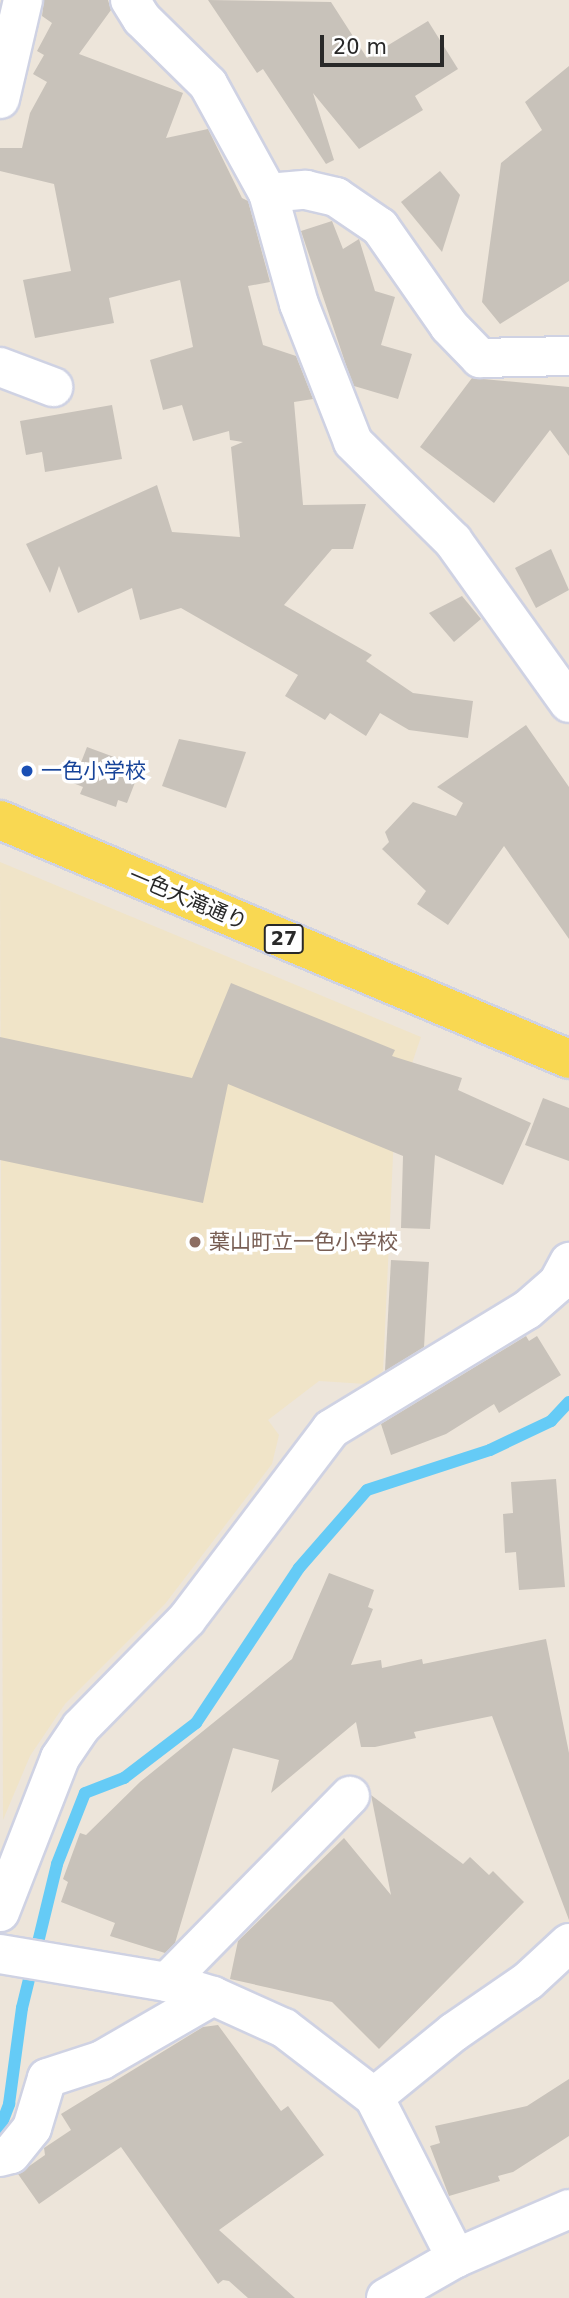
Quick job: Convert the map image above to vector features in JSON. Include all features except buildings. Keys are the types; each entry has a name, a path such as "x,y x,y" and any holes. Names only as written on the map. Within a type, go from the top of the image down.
{"main road":[{"name":"一色大滝通り","path":"0,820 569,1059"}],"street":[{"path":"0,99 23,0"},
{"path":"130,0 142,19 208,84 268,193 299,304 353,442 453,541 569,703"},
{"path":"268,193 306,190 336,197 380,227 449,327 480,358 569,356"},
{"path":"0,367 53,387"},
{"path":"0,1912 14,1835 81,1727 187,1619 331,1429 527,1310 558,1283 569,1262"},
{"path":"167,1982 350,1796"},
{"path":"374,2097 454,2032 528,1981 569,1943"},
{"path":"5,1955 167,1982 213,1996 284,2028 374,2097 456,2258"},
{"path":"0,2157 11,2154 32,2128 47,2078 102,2060 213,1996"},
{"path":"386,2298 456,2258 569,2209"}],"shaded area":[{"name":"葉山町立一色小学校","path":"0,862 421,1037 395,1113 383,1371 366,1384 319,1381 268,1420 279,1435 272,1464 165,1604 65,1704 30,1756 3,1820"}],"waterway":[{"path":"0,2128 9,2104 22,2008 57,1864 85,1793 124,1778 196,1723 299,1568 367,1490 490,1450 551,1421 569,1402"}],"place":[{"name":"一色小学校","path":"27,771"},
{"name":"葉山町立一色小学校","path":"195,1242"}]}
